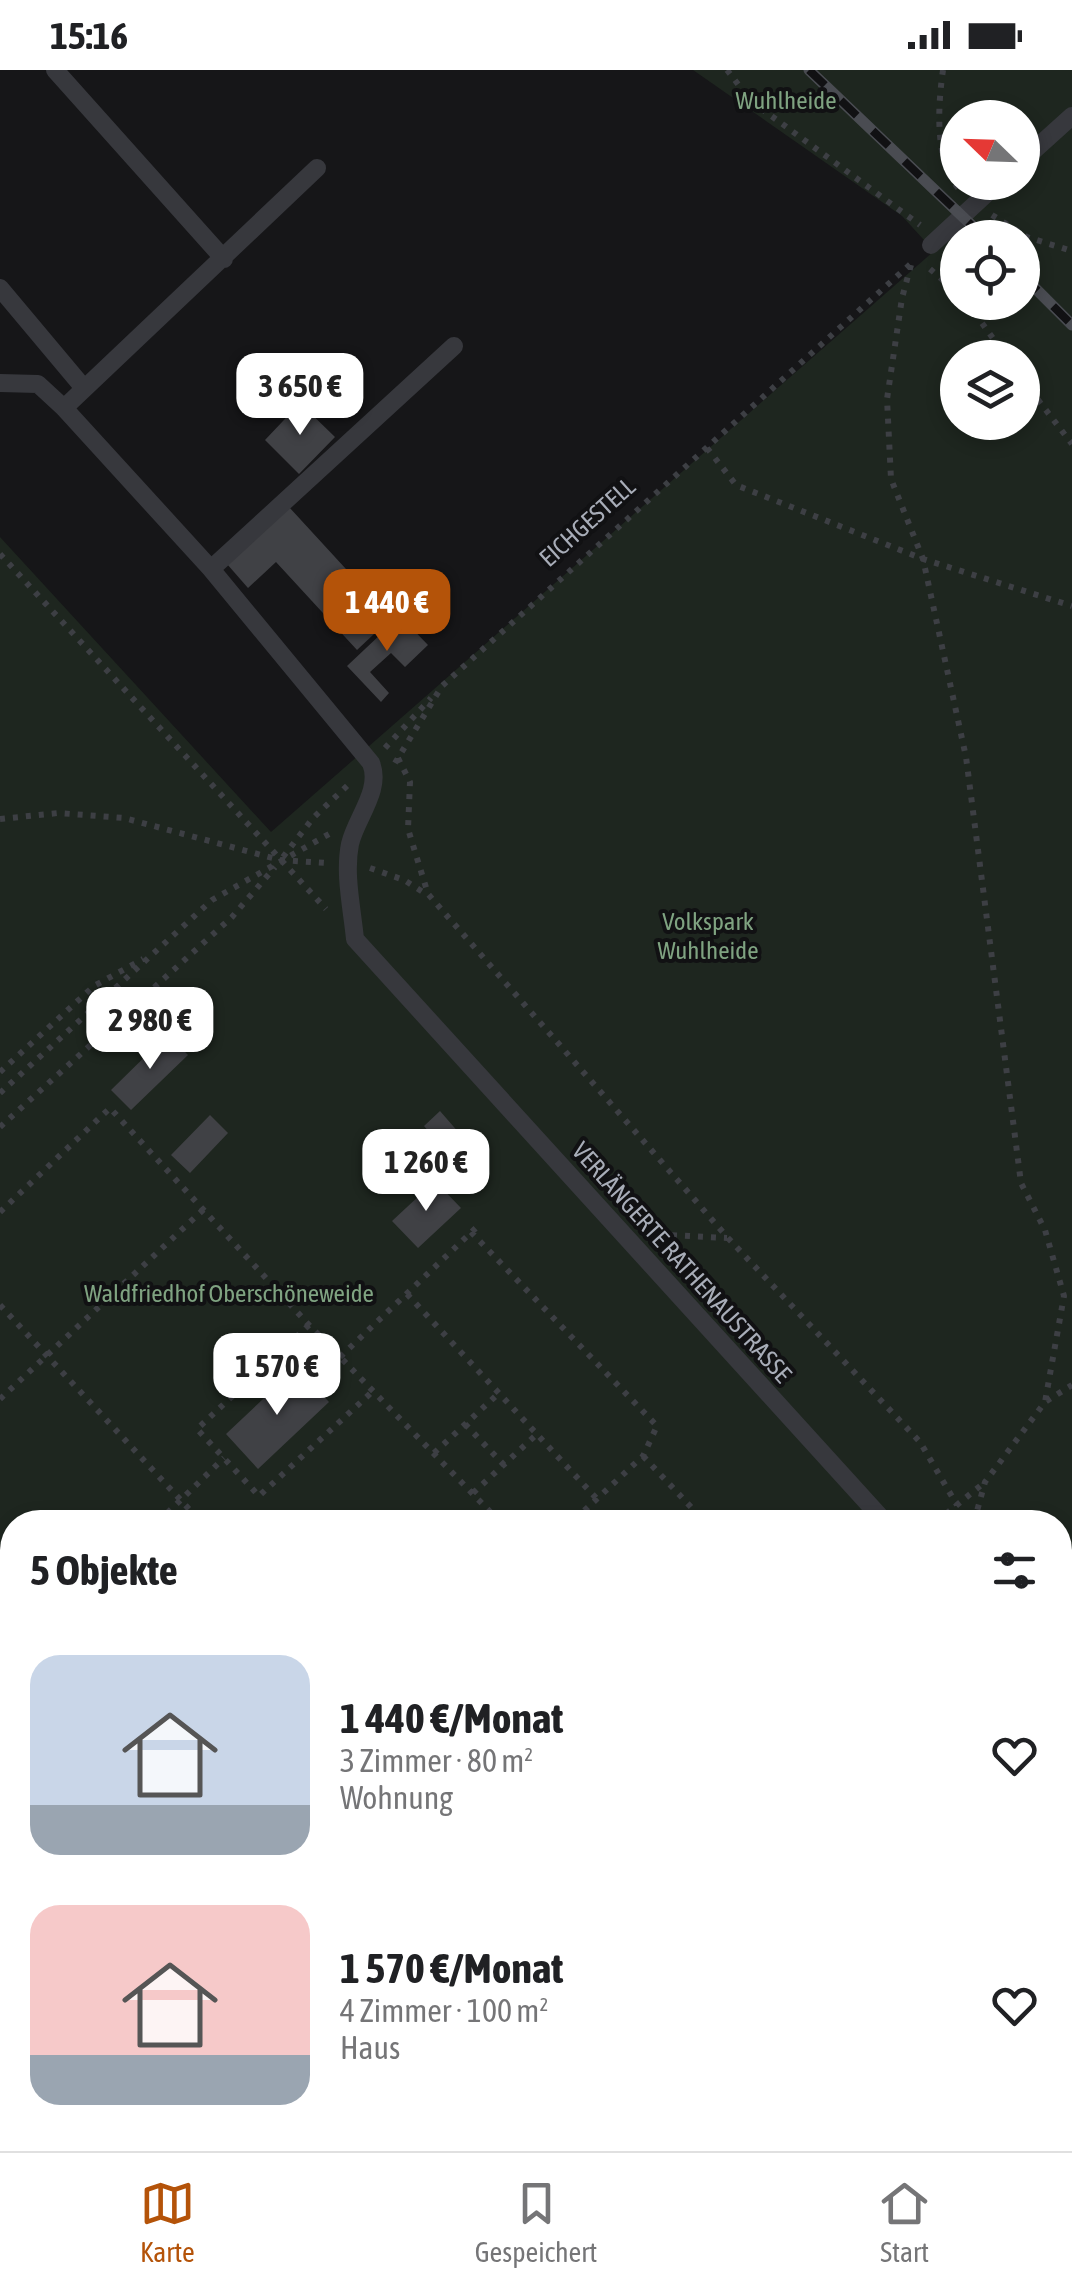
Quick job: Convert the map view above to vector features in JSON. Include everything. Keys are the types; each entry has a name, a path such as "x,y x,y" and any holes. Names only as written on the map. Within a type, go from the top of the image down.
{"lane":[{"path":"55,70 224,260"},
{"path":"1040,145 1072,116"},
{"path":"64,408 224,260 316,168"},
{"path":"934,242 979,200"},
{"path":"0,288 83,387"},
{"path":"211,569 454,346"},
{"path":"0,383 38,384 64,408 211,569 371,763 374,785 354,829 347,864 354,938"},
{"name":"VERLÄNGERTE RATHENAUSTRASSE","path":"354,938 874,1510"}],"path":[{"path":"727,70 751,101 934,242"},
{"path":"939,70 941,139 949,176 975,204 1027,236 1072,251"},
{"name":"EICHGESTELL","path":"390,772 442,686 934,242"},
{"path":"940,277 912,262 902,298 887,399 891,478 923,559 966,757 1021,1184 1045,1230 1064,1296 1045,1402"},
{"path":"1040,403 1072,444"},
{"path":"707,448 736,485 923,559 1072,606"},
{"path":"0,554 354,938"},
{"path":"398,758 410,782 408,829 428,894"},
{"path":"0,819 58,813 124,818 280,860 347,864 404,880 428,894 728,1238 920,1442 957,1505"},
{"path":"0,1093 212,900 323,835 354,829"},
{"path":"0,1127 232,917 280,860"},
{"path":"0,1072 94,986 154,954"},
{"path":"0,1212 110,1108 309,1326 488,1510"},
{"path":"0,1399 204,1209"},
{"path":"340,1357 480,1224"},
{"path":"472,1232 657,1426 642,1456 585,1510"},
{"path":"641,1255 669,1235 728,1238"},
{"path":"406,1294 597,1499"},
{"path":"0,1304 190,1510"},
{"path":"309,1326 197,1429 259,1496 374,1391"},
{"path":"951,1510 985,1482 1045,1402 1072,1385"},
{"path":"434,1453 500,1393"},
{"path":"465,1424 504,1465"},
{"path":"473,1493 537,1434"},
{"path":"642,1456 694,1510"},
{"path":"171,1510 224,1458"},
{"path":"977,1510 985,1482"}],"green space":[{"name":"Volkspark Wuhlheide","path":"693,70 1072,70 1072,1510 0,1510 0,537 271,832 934,251 902,216"}],"building":[{"path":"300,403 335,437 299,474 265,440"},
{"path":"289,507 391,618 357,650 276,562 248,588 227,564"},
{"path":"400,616 428,645 405,667 391,653 370,672 389,693 381,702 347,666"},
{"path":"168,1034 188,1055 131,1110 111,1090"},
{"path":"440,1111 460,1134 444,1149 424,1126"},
{"path":"210,1115 228,1133 190,1173 171,1155"},
{"path":"435,1181 461,1208 418,1248 392,1221"},
{"path":"297,1367 329,1402 258,1469 226,1434"}],"railway":[{"path":"809,70 966,220"},
{"path":"1040,293 1072,325"}],"park label":[{"name":"Wuhlheide","path":"786,100"},
{"name":"Waldfriedhof Oberschöneweide","path":"229,1293"}]}
